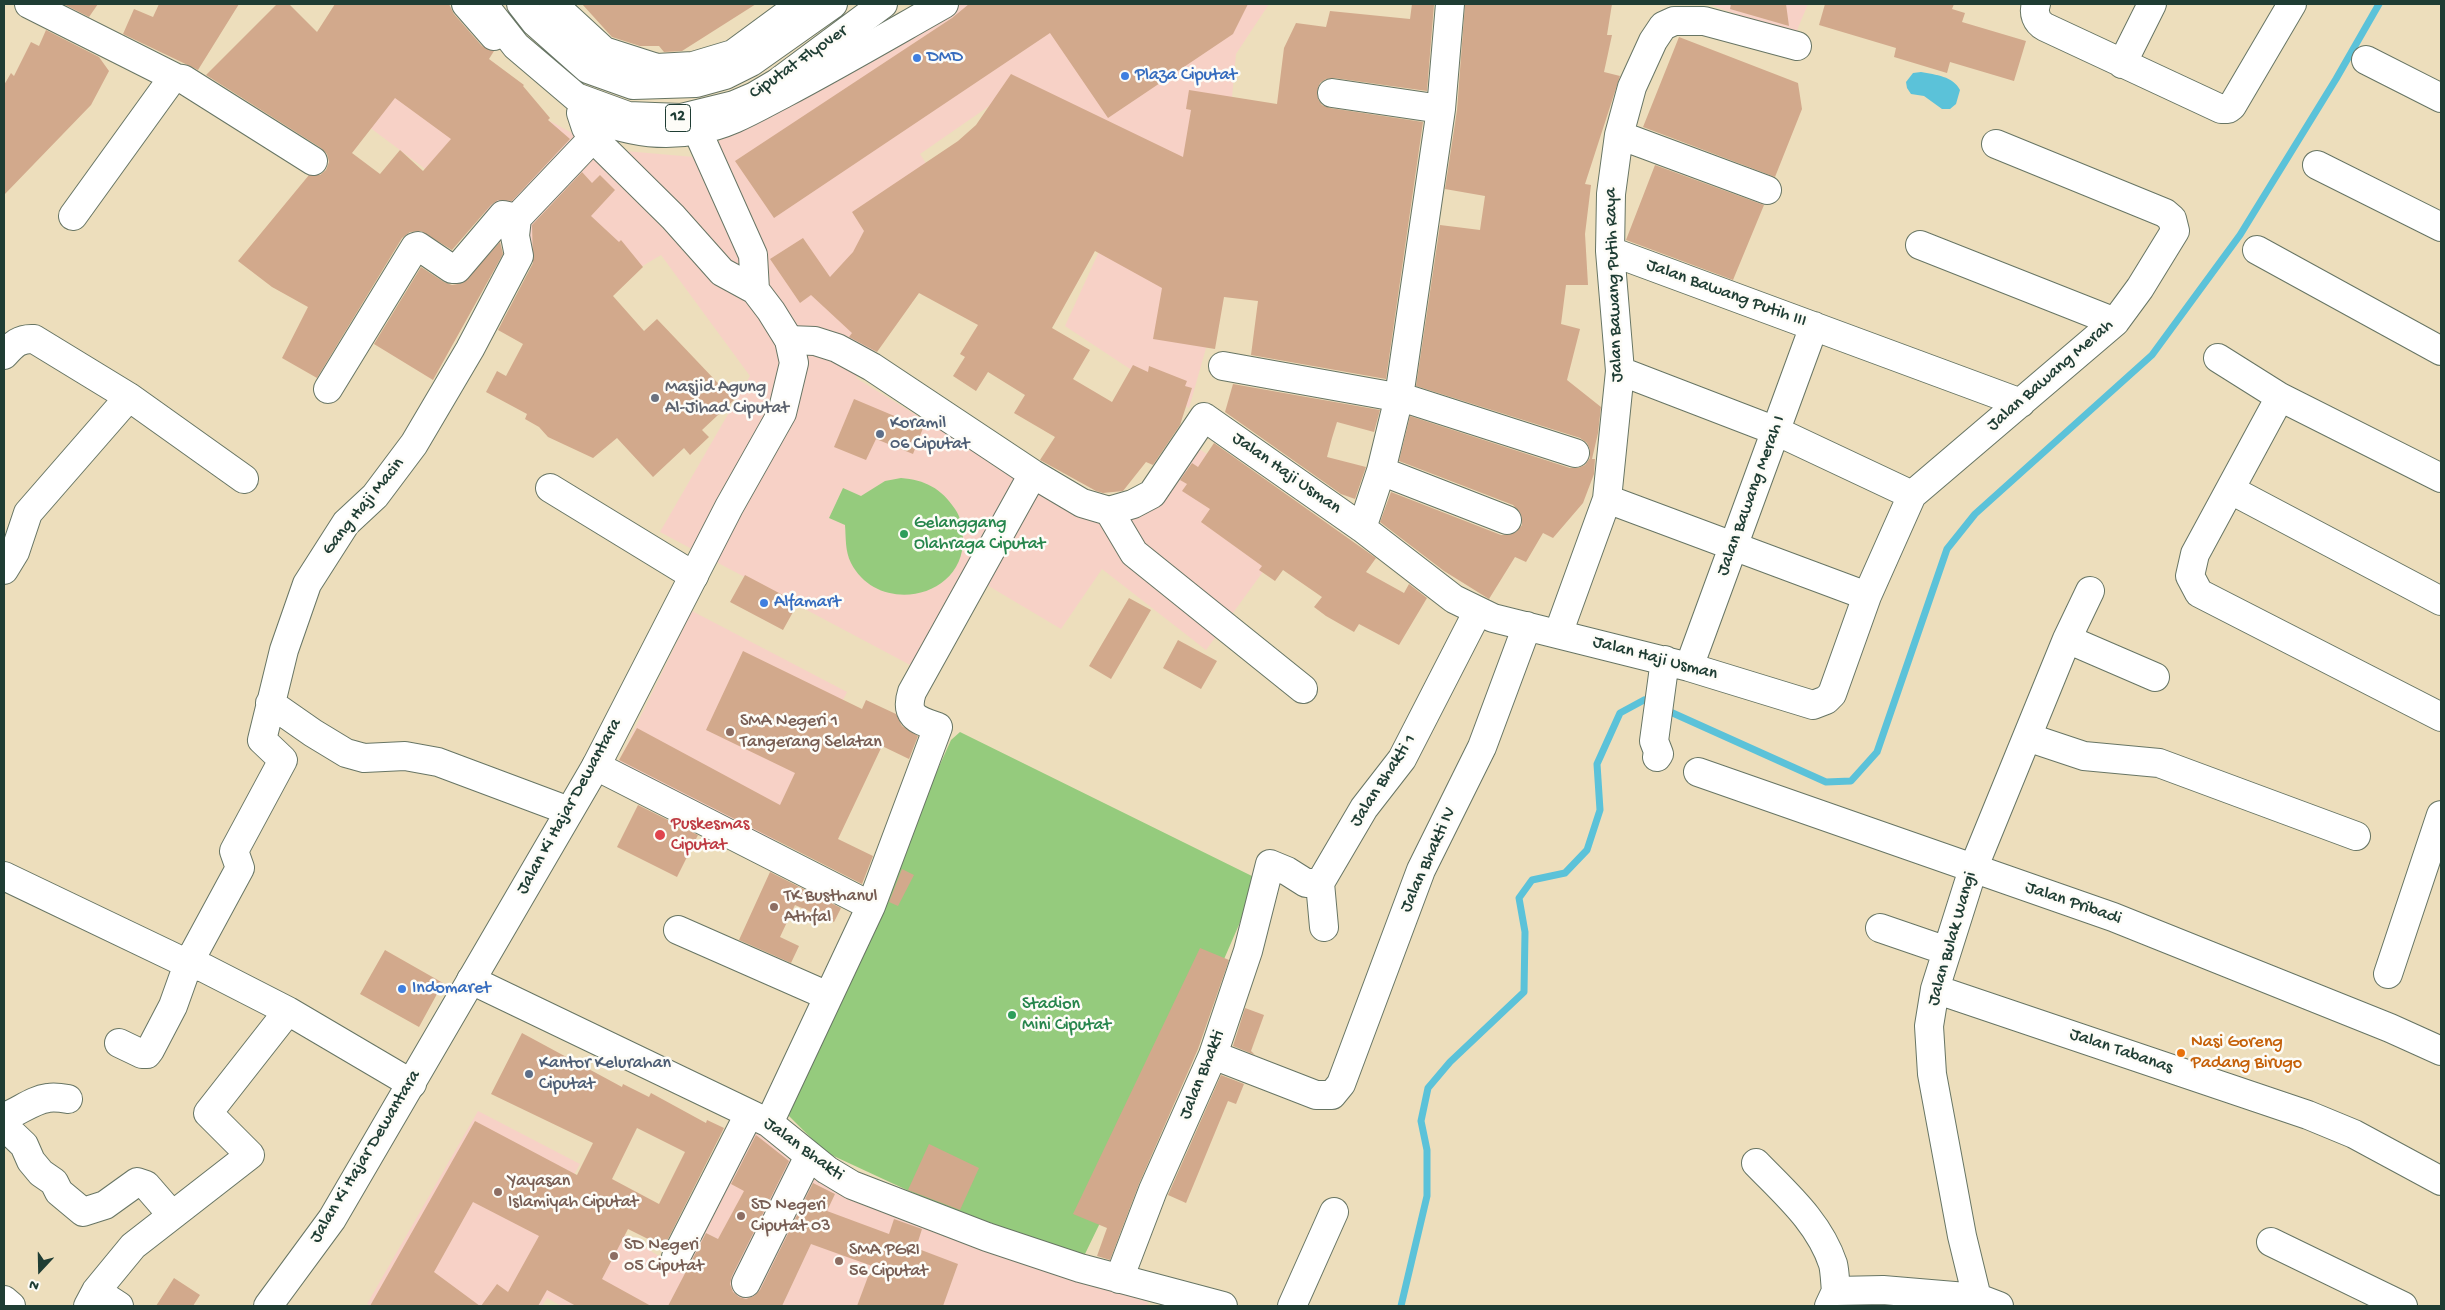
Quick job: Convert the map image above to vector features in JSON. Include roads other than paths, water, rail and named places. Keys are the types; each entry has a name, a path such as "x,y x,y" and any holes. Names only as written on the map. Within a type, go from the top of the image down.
{"main road":[{"path":"29,4 176,78 183,79 313,161"},
{"path":"466,4 509,54 581,112 636,131 661,134 697,130 729,122 815,77 944,4"},
{"name":"Ciputat Flyover","path":"483,4 516,46 576,97 628,116 681,118 734,105 755,96 777,83 882,4"},
{"name":"Ciputat Flyover","path":"521,4 535,22 588,69 634,85 696,83 725,75 751,62 833,4"},
{"path":"553,4 604,51 657,68 693,66 733,54 801,4"},
{"path":"1362,528 1381,471 1398,397 1441,109 1450,4"},
{"path":"2036,4 2035,14 2040,24 2221,109 2228,109 2232,106 2292,4"},
{"path":"2122,64 2152,4"},
{"name":"Jalan Bawang Putih Raya","path":"1558,634 1607,498 1620,371 1610,251 1611,194 1619,134 1632,87 1653,41 1664,26 1674,20 1704,21 1797,46"},
{"path":"2366,60 2441,98"},
{"path":"73,216 169,83 176,78"},
{"path":"1332,93 1441,109"},
{"name":"Jalan Ki Hajar Dewantara","path":"268,1306 332,1219 596,766 694,576 782,413 794,363 789,340 754,290 722,272 674,217 594,138 586,128 581,112"},
{"path":"697,130 753,255 754,290"},
{"path":"1619,134 1767,190"},
{"path":"328,389 415,247 418,246 452,269 457,269 503,215 517,218 594,138"},
{"name":"Jalan Bawang Merah","path":"1832,694 1867,596 1912,496 2115,322 2172,239 2175,227 2172,219 2165,214 1996,144"},
{"path":"2317,165 2441,227"},
{"name":"Gang Haji Macin","path":"188,964 240,868 234,851 283,760 262,740 270,703 294,617 307,584 346,523 375,496 414,444 470,349 519,256 515,236 517,218"},
{"path":"1920,245 2115,322"},
{"path":"2257,250 2441,351"},
{"name":"Jalan Bawang Putih III","path":"1610,251 2021,403"},
{"name":"Jalan Bawang Merah I","path":"1677,663 1734,546 1814,326"},
{"path":"4,355 14,344 25,339 34,339 129,397 244,479"},
{"path":"789,340 815,341 830,346 872,367 1033,474 1082,503 1109,511 1134,554 1303,689"},
{"path":"2218,358 2280,397 2441,478"},
{"path":"1223,366 1398,397 1575,453"},
{"path":"1620,371 1776,431 1912,496"},
{"path":"4,570 15,552 28,513 129,397"},
{"path":"2280,397 2195,554 2190,576 2199,593 2441,717"},
{"name":"Jalan Haji Usman","path":"1109,511 1133,504 1152,494 1204,418 1362,528 1454,599 1493,618 1677,663 1813,705 1826,700 1832,694"},
{"path":"1381,471 1507,520"},
{"path":"676,1256 759,1118 828,996 870,906 938,726 916,719 910,704 912,692 1033,474"},
{"path":"550,488 694,576"},
{"path":"2231,490 2441,601"},
{"path":"1607,498 1867,596"},
{"name":"Jalan Bulak Wangi","path":"1985,1303 1962,1236 1932,1074 1929,1026 1935,989 1973,869 2067,639 2090,591"},
{"name":"Jalan Bhakti 1","path":"1320,883 1364,808 1402,759 1478,611"},
{"name":"Jalan Bhakti IV","path":"1213,1055 1316,1095 1332,1095 1341,1084 1421,870 1482,747 1527,626"},
{"path":"2067,639 2155,677"},
{"path":"1657,758 1659,754 1654,741 1677,663"},
{"path":"270,703 313,734 346,753 364,758 405,756 438,762 569,811"},
{"path":"2027,737 2084,756 2159,763 2356,836"},
{"path":"596,766 870,906"},
{"name":"Jalan Pribadi","path":"1698,772 2113,917 2390,1028 2441,1051"},
{"path":"2388,974 2441,815"},
{"name":"Jalan Bhakti","path":"1119,1279 1153,1190 1213,1055 1248,950 1270,864 1288,871 1306,882 1320,883"},
{"path":"4,876 188,964 204,968 288,1011 412,1084"},
{"path":"1320,883 1324,927"},
{"path":"1880,928 1947,951"},
{"path":"678,930 828,996"},
{"path":"119,1043 142,1054 147,1054 173,1006 188,964"},
{"name":"Jalan Bhakti","path":"470,980 759,1118 827,1170 852,1185 986,1237 1119,1279 1164,1299 1223,1306"},
{"name":"Jalan Tabanas","path":"1935,989 2308,1115 2354,1134 2441,1180"},
{"path":"119,1306 92,1299 133,1246 250,1156 208,1113 288,1011"},
{"path":"4,1117 17,1113 32,1103 48,1098 68,1099"},
{"path":"4,1126 24,1145 31,1161 41,1173 54,1182 59,1192 83,1212 105,1205 137,1182 146,1185 172,1215"},
{"path":"746,1283 809,1156"},
{"path":"1756,1163 1804,1211 1822,1240 1833,1265 1832,1299 1883,1290 1985,1303"},
{"path":"1292,1306 1334,1212"},
{"path":"2271,1242 2403,1306"},
{"path":"4,1300 11,1306"}],"water":[{"path":"1921,72 1944,77 1957,85 1960,90 1956,104 1950,109 1942,109 1924,96 1911,94 1906,82 1913,73"}],"waterway":[{"path":"1666,710 1826,782 1851,781 1877,752 1947,549 1975,514 2152,355 2240,235 2336,79 2379,4"},
{"path":"1401,1306 1427,1196 1427,1150 1421,1121 1428,1088 1450,1062 1524,992 1525,932 1519,898 1532,880 1565,873 1587,850 1600,810 1597,764 1620,713 1644,700"}],"place":[{"name":"DMD","path":"917,58"},
{"name":"Plaza Ciputat","path":"1125,76"},
{"name":"Masjid Agung Al-Jihad Ciputat","path":"655,398"},
{"name":"Koramil 06 Ciputat","path":"880,434"},
{"name":"Gelanggang Olahraga Ciputat","path":"904,534"},
{"name":"Alfamart","path":"764,603"},
{"name":"SMA Negeri 1 Tangerang Selatan","path":"730,732"},
{"name":"Puskesmas Ciputat","path":"660,835"},
{"name":"TK Busthanul Athfal","path":"774,907"},
{"name":"Indomaret","path":"402,989"},
{"name":"Stadion Mini Ciputat","path":"1012,1015"},
{"name":"Nasi Goreng Padang Birugo","path":"2181,1053"},
{"name":"Kantor Kelurahan Ciputat","path":"529,1074"},
{"name":"Yayasan Islamiyah Ciputat","path":"498,1192"},
{"name":"SD Negeri Ciputat 03","path":"741,1216"},
{"name":"SD Negeri 05 Ciputat","path":"614,1256"},
{"name":"SMA PGRI 56 Ciputat","path":"839,1261"}]}
